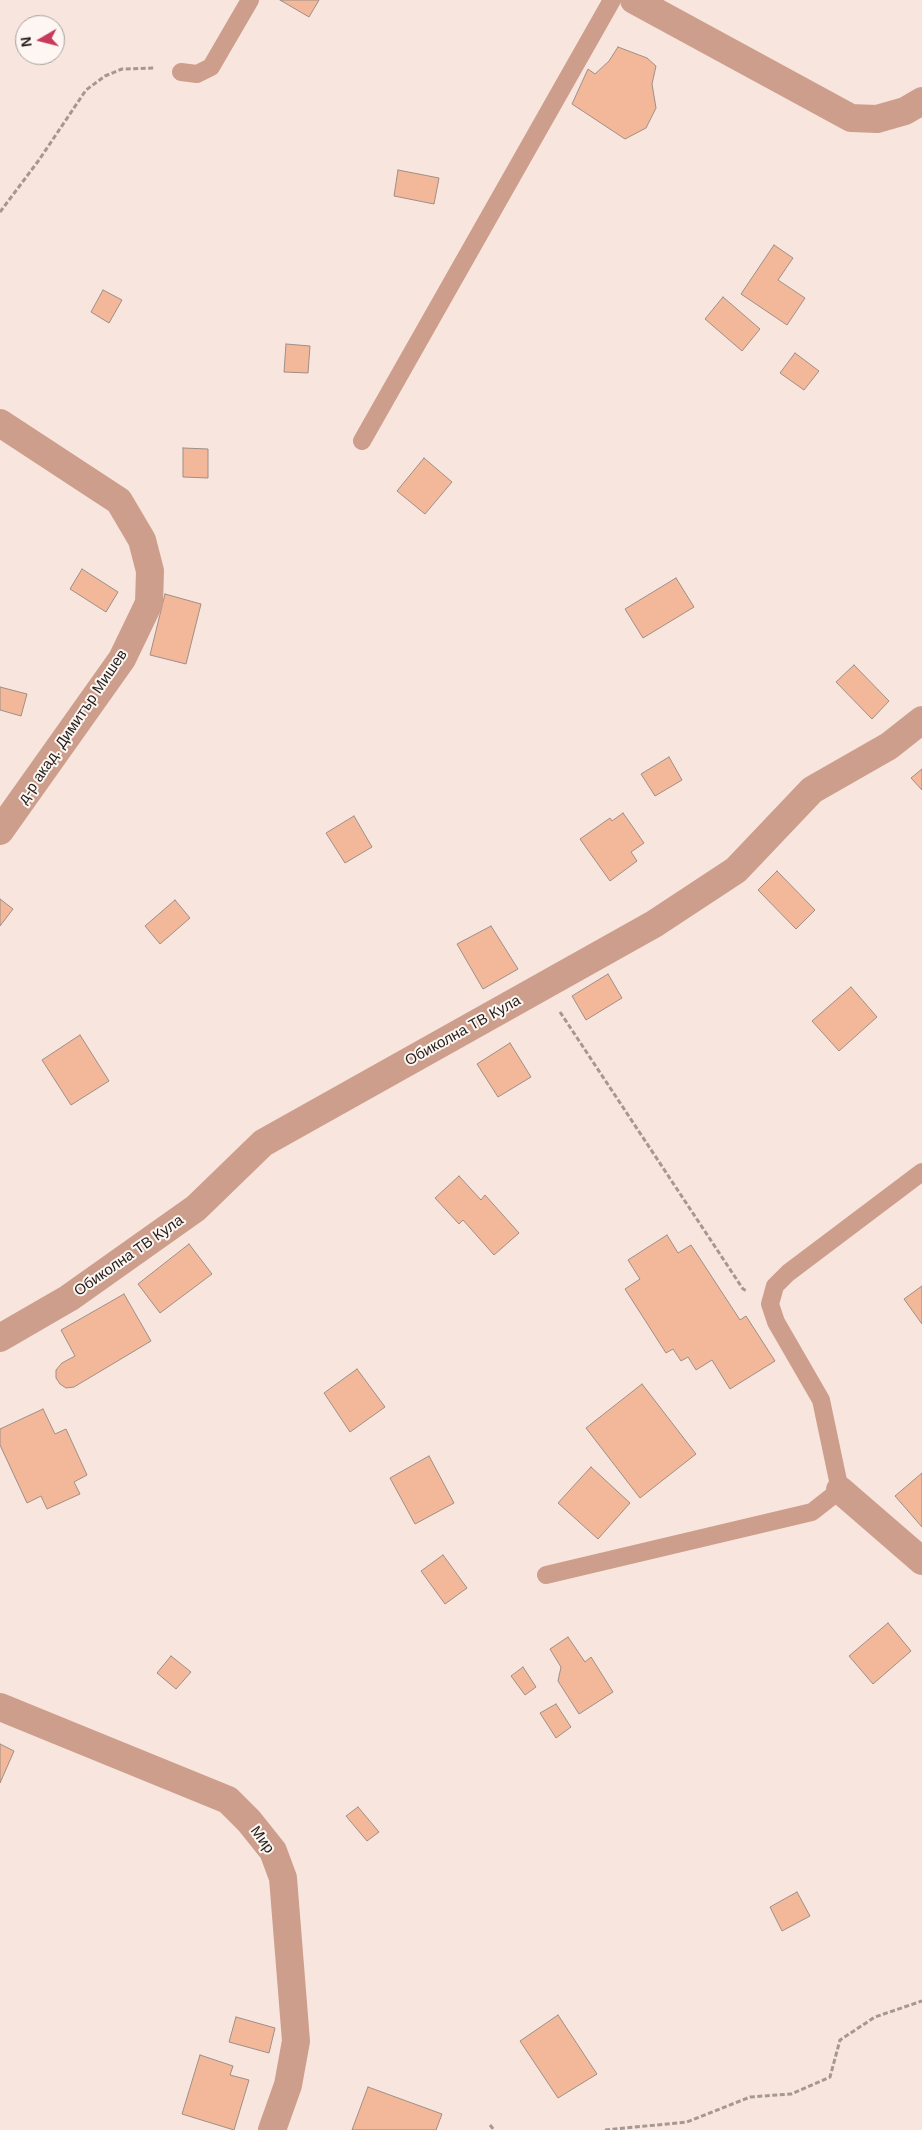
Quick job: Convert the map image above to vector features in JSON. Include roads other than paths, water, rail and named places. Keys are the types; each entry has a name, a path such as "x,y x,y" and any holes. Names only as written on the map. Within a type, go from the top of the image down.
{"street":[{"path":"634,0 851,118 877,119 905,111 922,101"},
{"name":"д-р акад. Димитър Мишев","path":"0,423 119,501 142,540 150,571 149,603 122,660 0,831"},
{"name":"Обиколна ТВ Кула","path":"0,1338 69,1298 196,1208 263,1143 654,924 736,870 812,790 889,746 922,720"},
{"path":"840,1490 922,1561"},
{"name":"Мир","path":"0,1707 228,1800 249,1821 273,1851 283,1878 296,2041 288,2085 272,2130"}],"lane":[{"path":"181,72 197,74 211,67 250,0"},
{"path":"362,441 612,0"},
{"path":"546,1575 812,1512 840,1490 821,1400 776,1322 770,1304 775,1286 788,1273 922,1172"}]}
